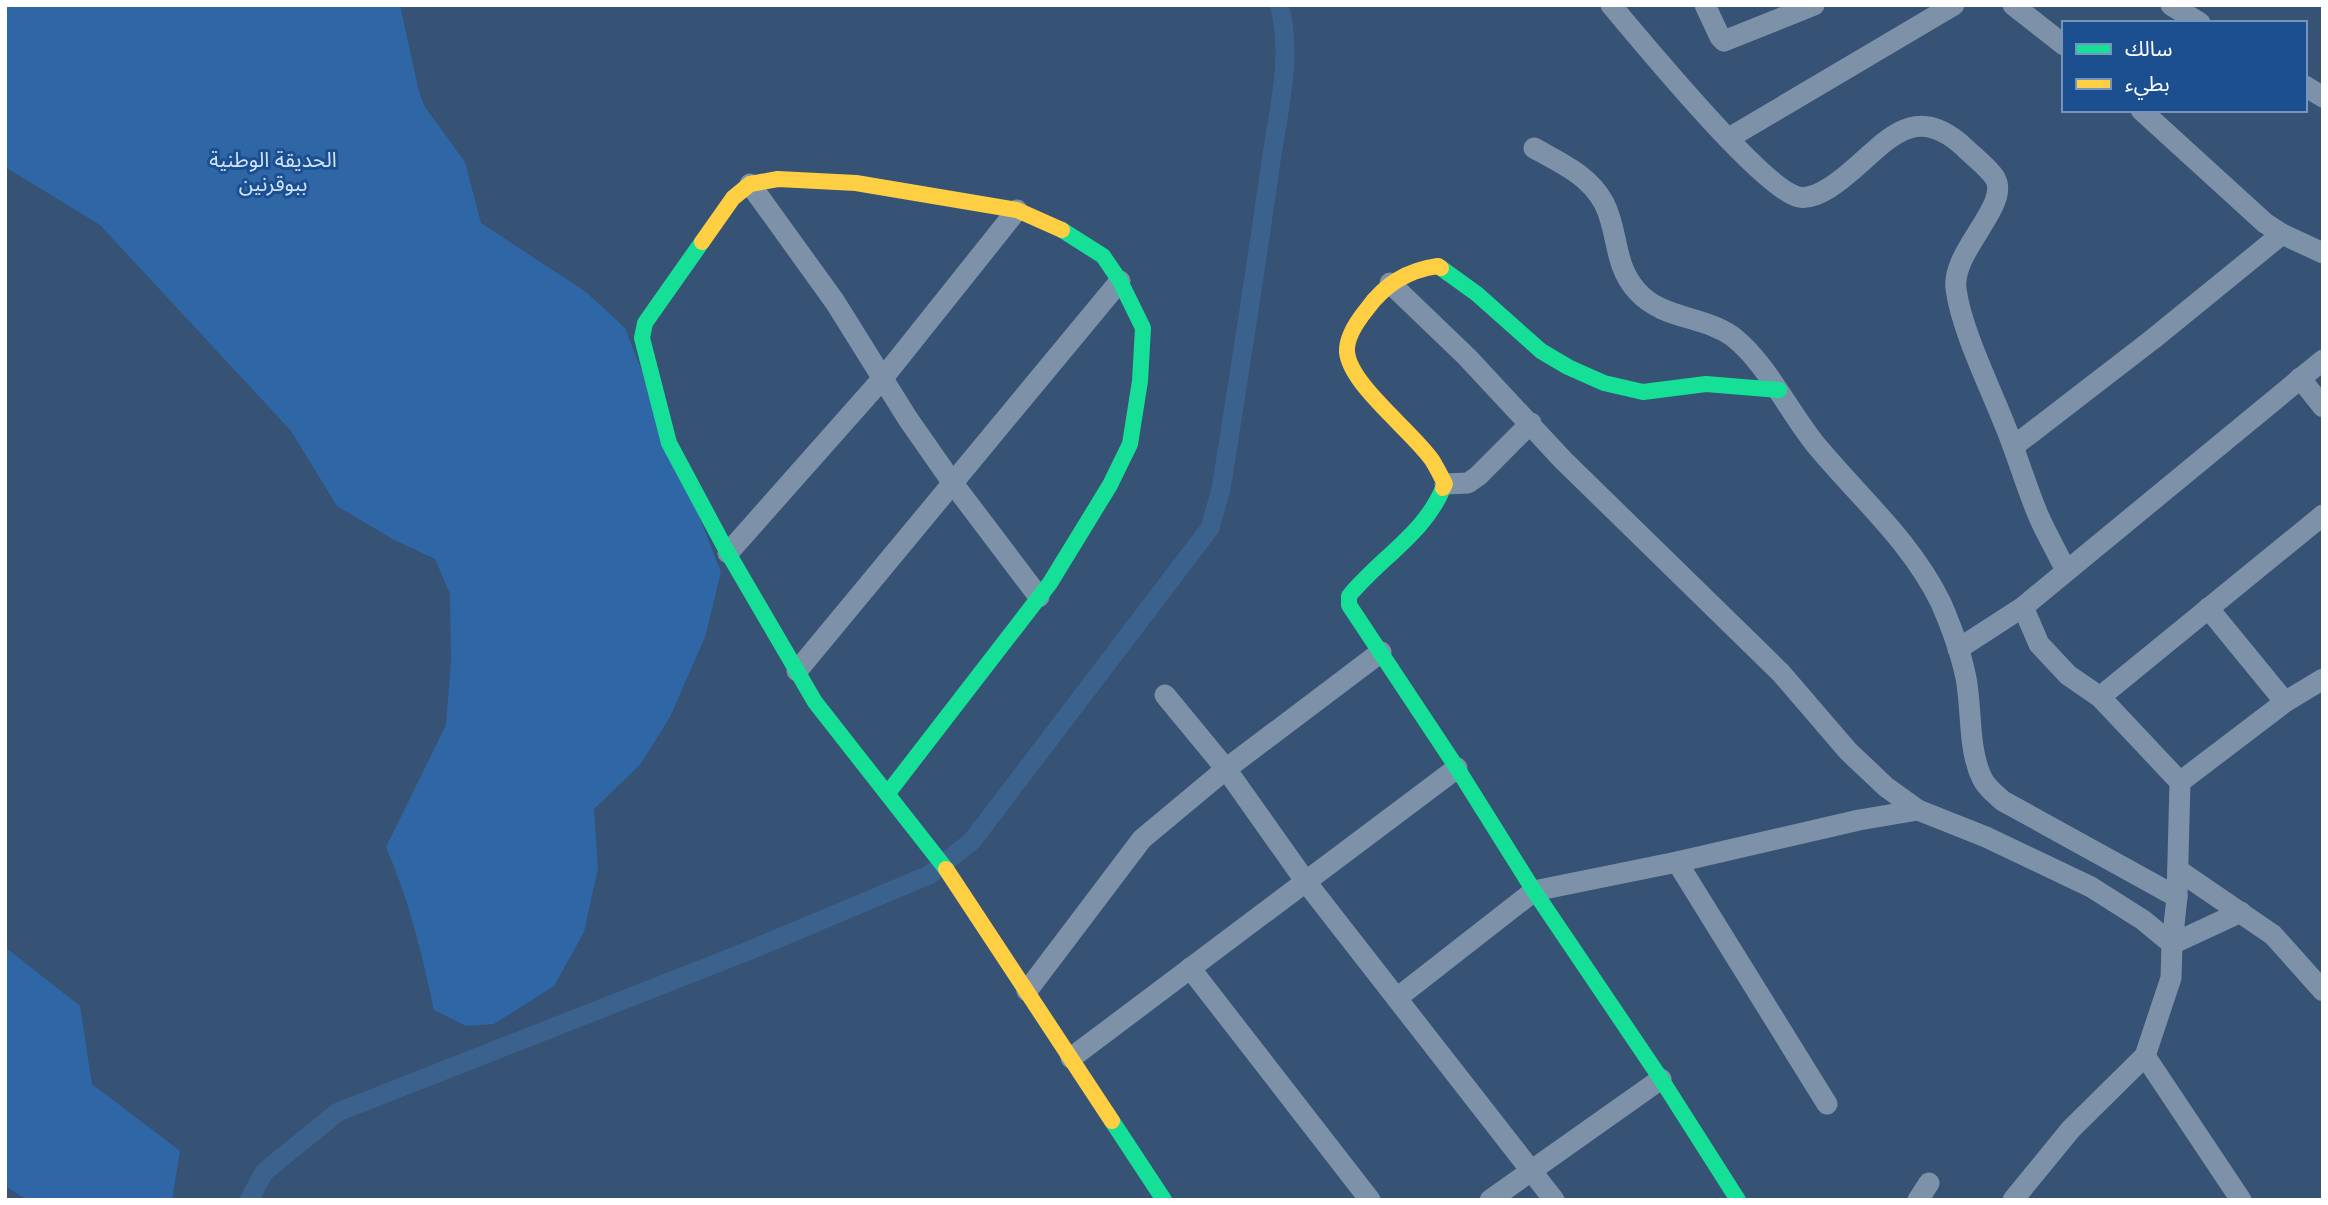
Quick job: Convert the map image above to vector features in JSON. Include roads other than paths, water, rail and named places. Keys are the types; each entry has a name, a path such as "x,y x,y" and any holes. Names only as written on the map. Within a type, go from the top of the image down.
{"street":[{"path":"1611,5 1669,74 1729,138 1778,187 1800,197 1819,194 1839,182 1905,128 1925,125 1942,130 1962,145 1995,178 1998,192 1993,208 1967,247 1958,268 1956,286 1963,317 2039,517 2066,569"},
{"path":"1705,5 1720,37 1728,41 1814,5"},
{"path":"1729,138 1954,5"},
{"path":"2013,5 2062,43"},
{"path":"2171,5 2197,21"},
{"path":"2307,87 2323,97"},
{"path":"2143,112 2236,198 2282,234 2323,253"},
{"path":"1534,148 1582,175 1594,189 1608,212 1623,272 1646,300 1657,308 1730,335 1740,344 1779,390 1815,444 1904,543 1940,602 1958,649 1966,677 1976,761 1982,779 1991,791 2003,801 2178,897"},
{"path":"888,793 1050,583 1103,496 1130,444 1140,381 1143,328 1120,281 1103,256 1068,233 1017,210 856,183 778,179 750,184 733,198 645,323 642,338 669,443 729,554 815,702 924,839 953,880 1161,1199"},
{"path":"750,184 835,302 952,482 1039,597"},
{"path":"729,554 883,378 1017,210"},
{"path":"2014,446 2153,339 2282,234"},
{"path":"1738,1200 1349,605 1349,596 1358,585 1443,496 1445,484 1432,460 1353,372 1347,344 1374,300 1390,283 1433,266 1442,267 1477,294 1541,351 1587,376 1627,390 1643,392 1706,384 1779,390"},
{"path":"797,671 1120,281"},
{"path":"1390,283 1531,423 1563,460 1782,673 1848,751 1886,787 1919,810 1986,837 2091,887 2143,920 2172,944"},
{"path":"1958,649 2023,607 2323,360"},
{"path":"2300,378 2323,407"},
{"path":"1445,484 1468,483 1478,477 1531,423"},
{"path":"2100,697 2323,515"},
{"path":"2013,1200 2071,1129 2145,1056 2171,978 2178,897 2180,782 2100,697 2068,675 2039,644 2023,607"},
{"path":"2208,608 2285,702"},
{"path":"1027,991 1142,839 1226,769 1381,652"},
{"path":"2180,782 2285,702 2323,679"},
{"path":"1165,695 1226,769 1306,882 1554,1200"},
{"path":"1071,1058 1457,768"},
{"path":"1397,998 1534,891 1677,862 1859,820 1919,810"},
{"path":"1677,862 1827,1104"},
{"path":"2178,870 2273,935 2323,991"},
{"path":"2172,944 2241,912"},
{"path":"1190,968 1370,1200"},
{"path":"2145,1056 2241,1200"},
{"path":"1490,1200 1661,1079"}],"waterway":[{"path":"249,1200 264,1172 338,1112 748,951 929,875 972,841 1210,528 1221,489 1283,86 1285,45 1279,5"}],"park label":[{"name":"الحديقة الوطنية ببوقرنين","path":"273,171"}]}
